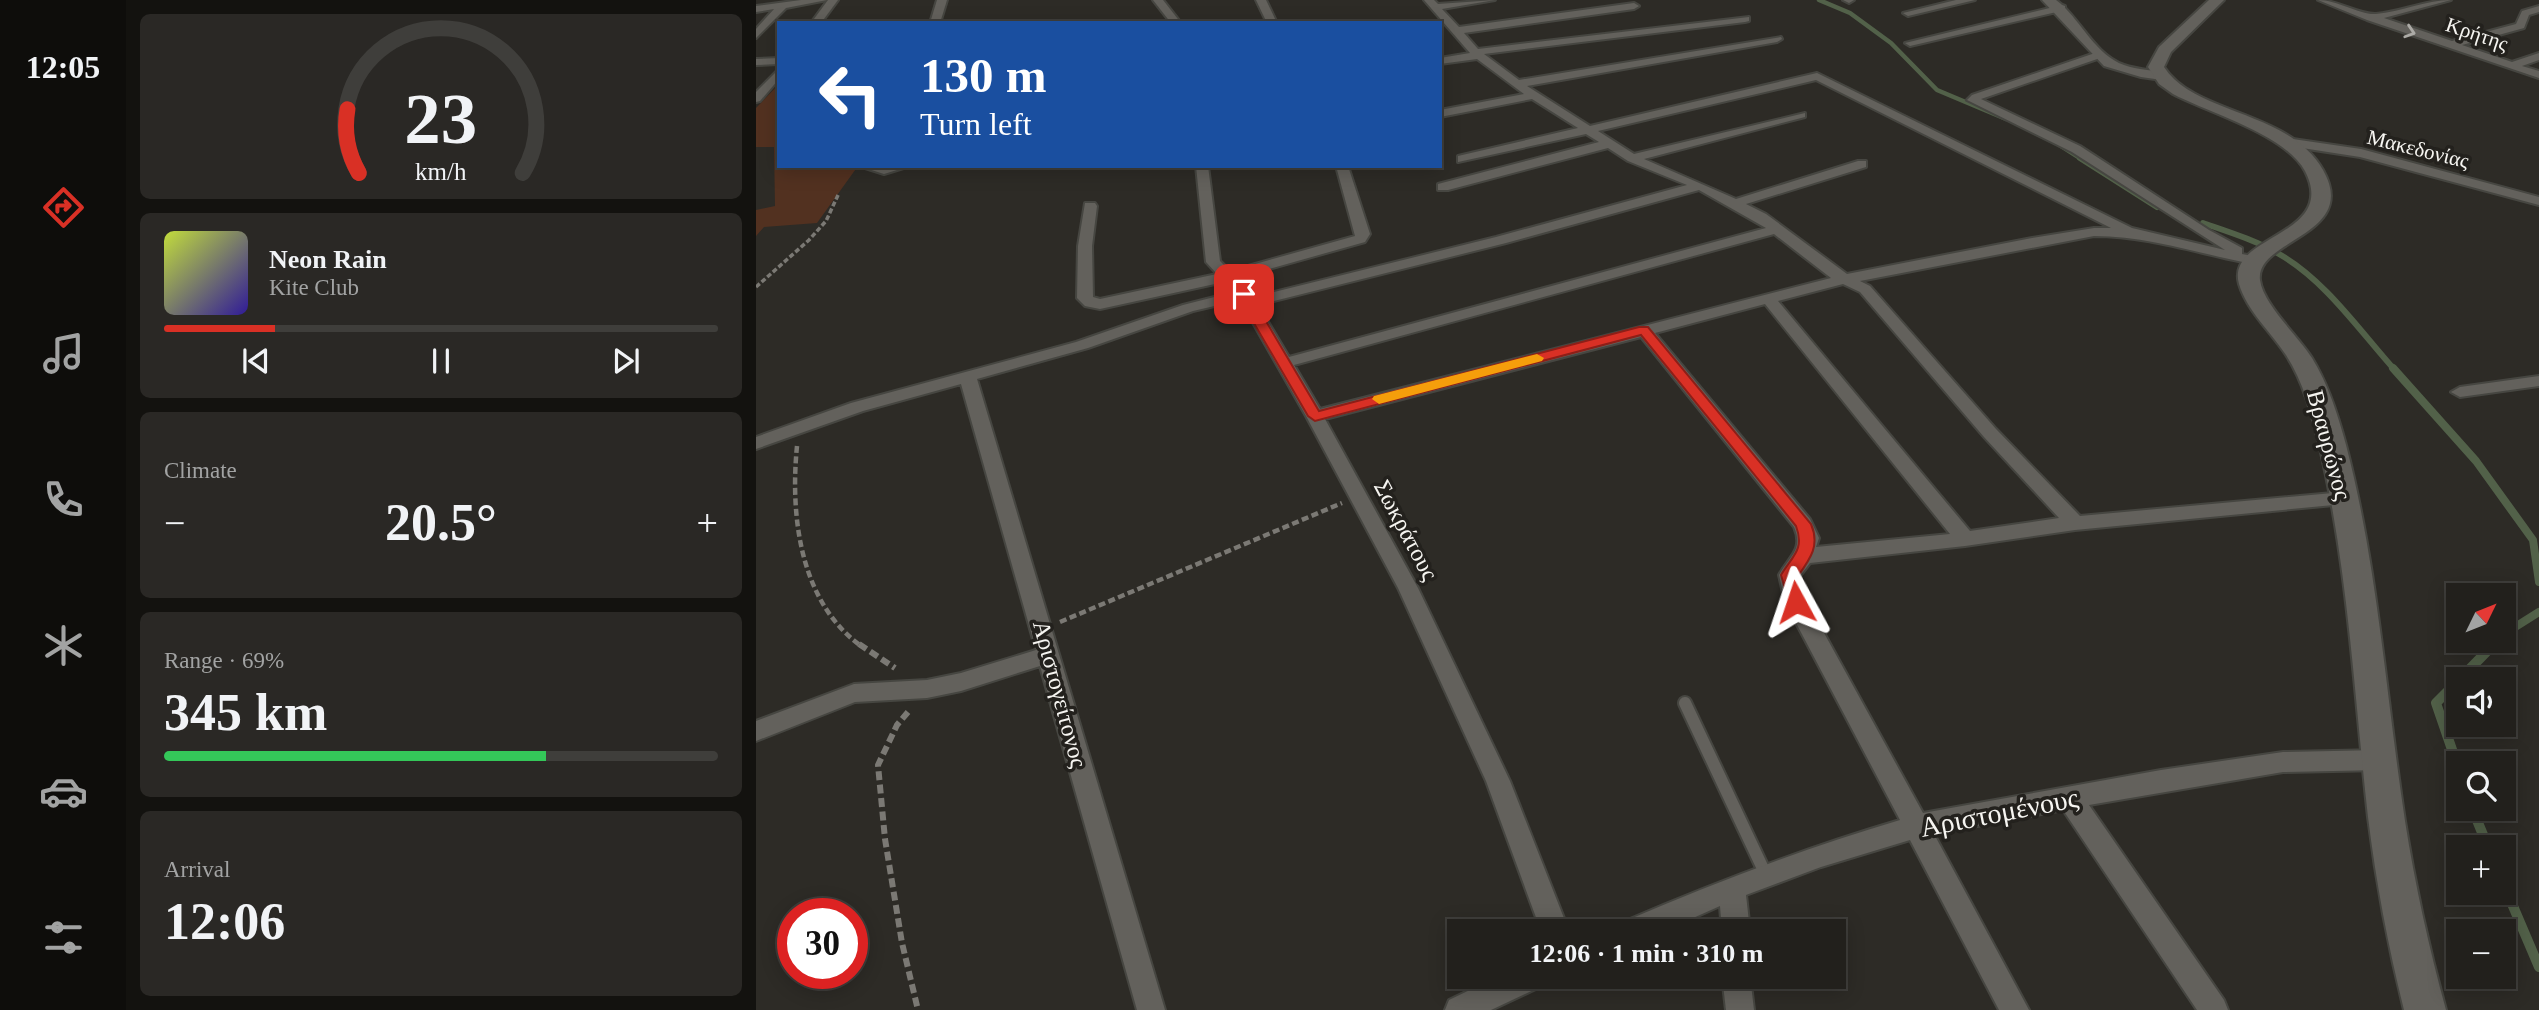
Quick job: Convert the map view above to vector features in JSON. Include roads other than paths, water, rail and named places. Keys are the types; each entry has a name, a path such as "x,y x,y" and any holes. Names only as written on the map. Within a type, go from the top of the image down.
{"main road":[{"path":"2217,0 2164,50 2156,64 2171,86 2286,142 2312,166 2319,183 2320,200 2312,218 2298,232 2265,252"},
{"name":"Βραυρώνος","path":"2265,252 2248,273 2253,292 2294,347 2321,404 2344,498 2363,617 2394,878 2425,1010"}],"street":[{"path":"756,9 820,0"},
{"path":"817,21 833,0"},
{"path":"936,21 942,0"},
{"path":"1158,0 1174,21"},
{"path":"1261,0 1271,21"},
{"path":"1432,4 1490,0"},
{"path":"1908,13 1970,0"},
{"path":"2048,0 2062,8 2099,55 2122,68 2162,76"},
{"name":"Κρήτης","path":"2323,0 2539,75"},
{"path":"2370,18 2446,0"},
{"path":"1432,4 1477,54 1517,84 1632,158 1700,186 1761,217 1831,272 1865,289 1990,433 2075,523"},
{"path":"756,35 783,5"},
{"path":"1442,36 1634,6"},
{"path":"1910,43 2062,8"},
{"path":"2450,45 2520,26 2525,13 2539,9"},
{"path":"1442,61 1745,19"},
{"path":"1517,84 1777,39"},
{"path":"2099,55 1973,100 2076,149 2204,233 2265,252"},
{"path":"2511,66 2539,56"},
{"path":"756,62 777,61"},
{"path":"756,99 777,74"},
{"path":"1462,159 1817,76 2130,232 2187,247 2265,252"},
{"path":"1442,114 1534,95"},
{"path":"1632,158 1801,115"},
{"name":"Μακεδονίας","path":"2286,142 2361,153 2539,201"},
{"path":"1443,187 1611,143"},
{"path":"1733,204 1862,164"},
{"path":"874,168 894,168"},
{"name":"Σωκράτους","path":"1202,168 1213,262 1246,298 1315,416 1408,588 1498,780 1550,919"},
{"path":"1090,206 1085,246 1086,298 1090,303 1100,304 1226,277 1360,239 1363,234 1343,168"},
{"path":"756,443 857,407 968,378 1131,330 1188,308 1246,298 1514,236 1700,186"},
{"path":"1284,363 1777,229"},
{"path":"1315,416 1845,279 2045,240 2094,232 2130,232"},
{"path":"1768,298 1965,539"},
{"path":"1644,330 1803,524 1809,538 1804,555 1789,575 1796,602 2015,1010"},
{"name":"Αριστογείτονος","path":"968,378 1151,1010"},
{"path":"2460,392 2539,381"},
{"path":"1804,555 1965,539 2075,523 2344,498"},
{"path":"756,731 854,693 927,689 961,682 1048,655"},
{"name":"Αριστομένους","path":"1661,919 1732,888 1821,855 1917,826 2161,781 2283,762 2381,760"},
{"path":"2070,799 2214,1010"},
{"path":"1732,888 1735,919"},
{"path":"1459,1010 1504,989"},
{"path":"1738,989 1740,1010"}],"lane":[{"path":"1685,703 1766,875"}],"waterway":[{"path":"1819,0 1850,13 1891,43 1937,90 2006,119"},
{"path":"2058,144 2083,160"},
{"path":"2080,158 2157,207"},
{"path":"2203,223 2261,245 2296,265 2341,307 2394,369"},
{"path":"2393,368 2476,461 2533,540 2539,582"},
{"path":"2516,626 2539,612"},
{"path":"2472,667 2485,653"},
{"path":"2446,693 2436,703 2446,732"},
{"path":"2448,737 2452,751"},
{"path":"2477,821 2483,835"},
{"path":"2513,905 2539,967"}]}
